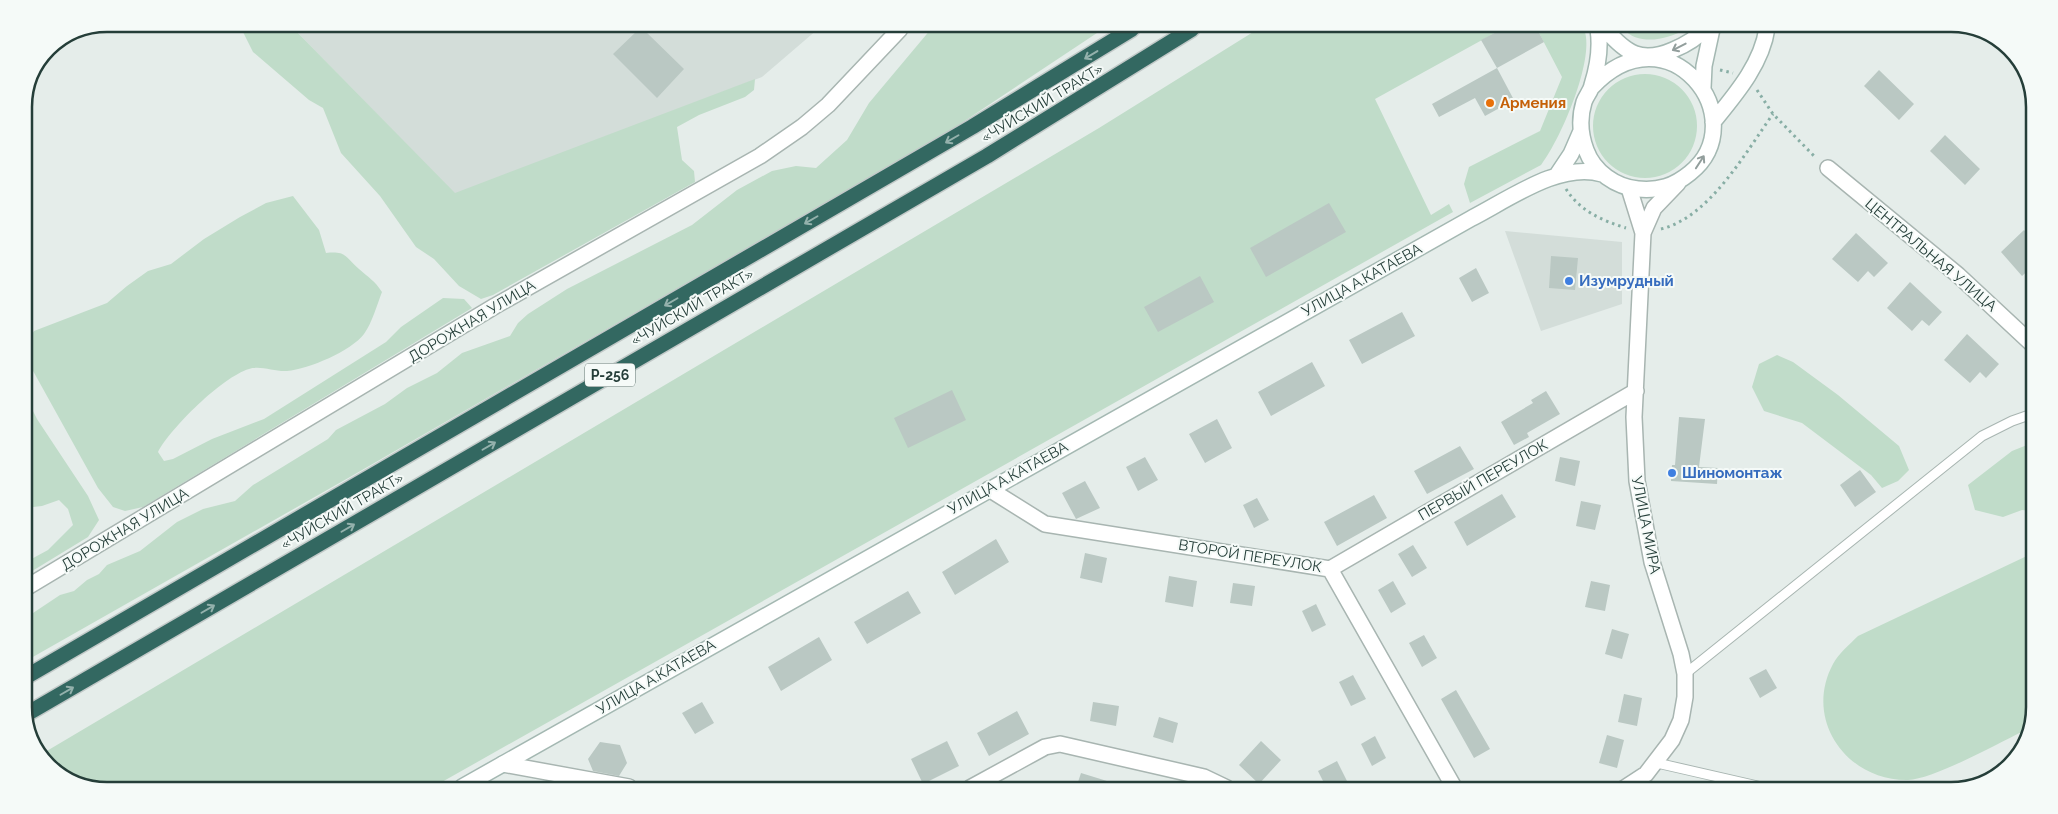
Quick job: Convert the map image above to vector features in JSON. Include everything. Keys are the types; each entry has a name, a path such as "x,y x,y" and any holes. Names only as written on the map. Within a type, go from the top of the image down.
{"highway":[{"name":"«ЧУЙСКИЙ ТРАКТ»","path":"33,673 972,127 1125,33"},
{"name":"«ЧУЙСКИЙ ТРАКТ»","path":"33,710 979,161 1186,33"}],"street":[{"name":"ДОРОЖНАЯ УЛИЦА","path":"33,584 495,306 760,156 802,127 828,104 896,33"},
{"path":"1598,33 1599,50 1592,87 1585,101 1581,116 1581,131 1587,152 1602,174"},
{"path":"1609,33 1633,54 1670,62 1682,69 1703,88"},
{"path":"1592,87 1606,72 1624,62 1649,58 1683,46 1699,33"},
{"path":"1557,175 1582,170 1602,174 1629,188 1654,190 1678,183 1698,167 1710,144 1713,122 1703,88 1704,66 1711,33"},
{"path":"1713,122 1747,76 1758,55 1765,33"},
{"path":"1557,175 1571,154 1581,131"},
{"name":"ЦЕНТРАЛЬНАЯ УЛИЦА","path":"1828,168 1958,275 2025,338"},
{"name":"УЛИЦА А.КАТАЕВА","path":"471,782 1472,218 1557,175"},
{"name":"УЛИЦА МИРА","path":"1643,233 1654,208 1678,183"},
{"name":"УЛИЦА МИРА","path":"1629,188 1643,233 1634,449 1641,515 1659,589 1681,654 1685,674 1685,697 1681,720 1672,740 1657,763 1634,782"},
{"name":"ПЕРВЫЙ ПЕРЕУЛОК","path":"1330,569 1636,392"},
{"name":"ВТОРОЙ ПЕРЕУЛОК","path":"989,489 1046,524 1330,569 1451,782"},
{"path":"981,782 1045,747 1060,744 1204,777 1214,782"},
{"path":"503,764 602,782"}],"lane":[{"path":"1685,674 1982,436 2012,420 2026,416"},
{"path":"1657,763 1740,782"}],"path":[{"path":"1704,66 1747,76 1773,114 1828,168"}],"shaded area":[{"path":"298,33 813,33 762,77 455,194"},
{"path":"1505,231 1622,242 1622,304 1541,331"}],"green space":[{"path":"244,33 298,33 455,193 755,79 754,90 745,97 699,115 677,127 682,160 694,171 695,182 493,295 481,299 459,286 434,259 416,247 380,196 341,153 323,108 309,100 253,52"},
{"path":"928,33 1097,33 945,134 350,477 33,657 33,613 60,595 74,591 87,580 99,574 107,565 140,551 177,522 203,509 235,501 253,485 328,439 336,430 385,404 407,388 437,373 462,353 510,336 518,323 528,314 567,289 692,225 737,190 772,171 796,166 816,168 847,140 869,103"},
{"path":"1252,33 1495,33 1375,99 1431,215 1449,204 1453,212 442,782 107,782 83,778 74,774 54,760 47,751 1099,128"},
{"path":"1539,33 1585,33 1585,59 1581,78 1566,119 1541,165 1470,203 1464,184 1469,167 1540,131 1562,77"},
{"path":"1629,33 1678,33 1653,40 1637,38"},
{"path":"1645,74 1665,78 1674,82 1682,89 1689,97 1693,106 1697,126 1693,146 1689,155 1682,163 1674,170 1665,174 1645,178 1625,174 1616,170 1608,163 1601,155 1597,146 1593,126 1597,106 1601,97 1608,89 1616,82 1625,78"},
{"path":"293,196 319,230 326,253 338,253 345,256 374,282 382,292 374,314 364,334 350,347 340,353 296,370 249,369 225,382 198,404 174,430 158,452 164,461 173,459 212,439 264,419 386,342 401,327 443,298 464,299 472,308 143,507 125,511 113,507 98,488 33,371 33,333 107,303 148,271 171,264 204,239 266,203"},
{"path":"1777,355 1793,362 1838,395 1899,446 1909,470 1898,481 1882,488 1871,475 1802,423 1764,411 1752,387 1759,364"},
{"path":"33,411 88,496 99,520 88,537 33,571 33,558 48,550 73,525 68,509 59,500 33,507"},
{"path":"2026,446 2026,510 2003,517 1975,510 1968,485 2012,451"},
{"path":"2026,556 2026,707 2021,732 1951,767 1920,778 1908,780 1886,778 1866,770 1850,759 1836,743 1827,726 1823,706 1825,685 1833,664 1858,636"}],"building":[{"path":"635,33 647,33 684,69 657,98 613,54"},
{"path":"1494,33 1539,33 1544,42 1497,68 1481,40"},
{"path":"1497,68 1514,100 1485,116 1475,98 1439,117 1432,104"},
{"path":"1879,70 1914,104 1899,120 1864,86"},
{"path":"1945,135 1980,169 1965,185 1930,151"},
{"path":"1329,203 1346,232 1266,277 1250,248"},
{"path":"2024,230 2025,273 2022,276 2001,252"},
{"path":"1856,233 1888,263 1874,277 1868,271 1858,282 1832,259"},
{"path":"1551,256 1578,258 1575,290 1549,288"},
{"path":"1476,268 1489,293 1472,302 1459,278"},
{"path":"1200,276 1214,302 1158,332 1144,307"},
{"path":"1910,282 1942,312 1929,326 1922,320 1912,331 1887,308"},
{"path":"1402,312 1415,336 1362,364 1349,340"},
{"path":"1967,334 1999,364 1986,378 1980,372 1970,383 1944,360"},
{"path":"1312,362 1325,386 1271,416 1258,392"},
{"path":"952,390 966,420 908,448 894,418"},
{"path":"1546,391 1560,414 1527,433 1529,437 1514,445 1501,422 1533,403 1531,400"},
{"path":"1679,417 1705,419 1699,467 1718,468 1717,484 1671,481 1672,465 1675,465"},
{"path":"1217,419 1232,448 1205,463 1189,434"},
{"path":"1460,446 1474,469 1427,494 1414,471"},
{"path":"1145,457 1158,480 1138,491 1126,467"},
{"path":"1560,457 1580,461 1575,486 1555,481"},
{"path":"1860,470 1876,492 1855,507 1840,485"},
{"path":"1085,481 1100,508 1076,519 1062,493"},
{"path":"1502,494 1516,517 1467,546 1454,522"},
{"path":"1374,495 1387,518 1337,546 1324,522"},
{"path":"1257,498 1269,520 1254,528 1243,505"},
{"path":"1581,501 1601,505 1595,530 1576,526"},
{"path":"996,539 1009,562 955,595 942,572"},
{"path":"1413,545 1427,568 1412,577 1398,554"},
{"path":"1085,553 1107,558 1102,583 1080,578"},
{"path":"1169,576 1197,581 1193,607 1165,602"},
{"path":"1393,581 1406,604 1391,613 1378,590"},
{"path":"1591,581 1610,585 1605,611 1585,607"},
{"path":"1233,583 1255,586 1252,606 1230,603"},
{"path":"908,591 921,613 867,644 854,622"},
{"path":"1316,604 1326,625 1312,632 1302,611"},
{"path":"1612,629 1629,634 1622,659 1605,654"},
{"path":"1424,635 1437,658 1422,667 1409,643"},
{"path":"819,637 832,660 781,691 768,667"},
{"path":"1766,669 1777,688 1760,698 1749,678"},
{"path":"1353,675 1366,699 1351,706 1339,682"},
{"path":"1456,690 1490,749 1474,758 1441,699"},
{"path":"1624,694 1642,698 1637,726 1618,722"},
{"path":"702,702 714,723 695,734 682,713"},
{"path":"1093,702 1119,706 1116,726 1090,721"},
{"path":"1017,711 1029,734 989,756 977,733"},
{"path":"1159,717 1178,723 1173,743 1153,737"},
{"path":"1607,735 1624,740 1617,768 1599,763"},
{"path":"1375,736 1386,758 1372,766 1361,744"},
{"path":"947,741 959,766 927,782 922,782 911,759"},
{"path":"1261,741 1281,760 1261,782 1257,782 1239,765"},
{"path":"600,742 620,745 627,763 619,776 593,771 588,759"},
{"path":"1337,761 1348,782 1324,782 1318,771"},
{"path":"1081,773 1110,782 1078,782"}],"place":[{"name":"Армения","path":"1490,103"},
{"name":"Изумрудный","path":"1569,281"},
{"name":"Шиномонтаж","path":"1672,473"}]}
